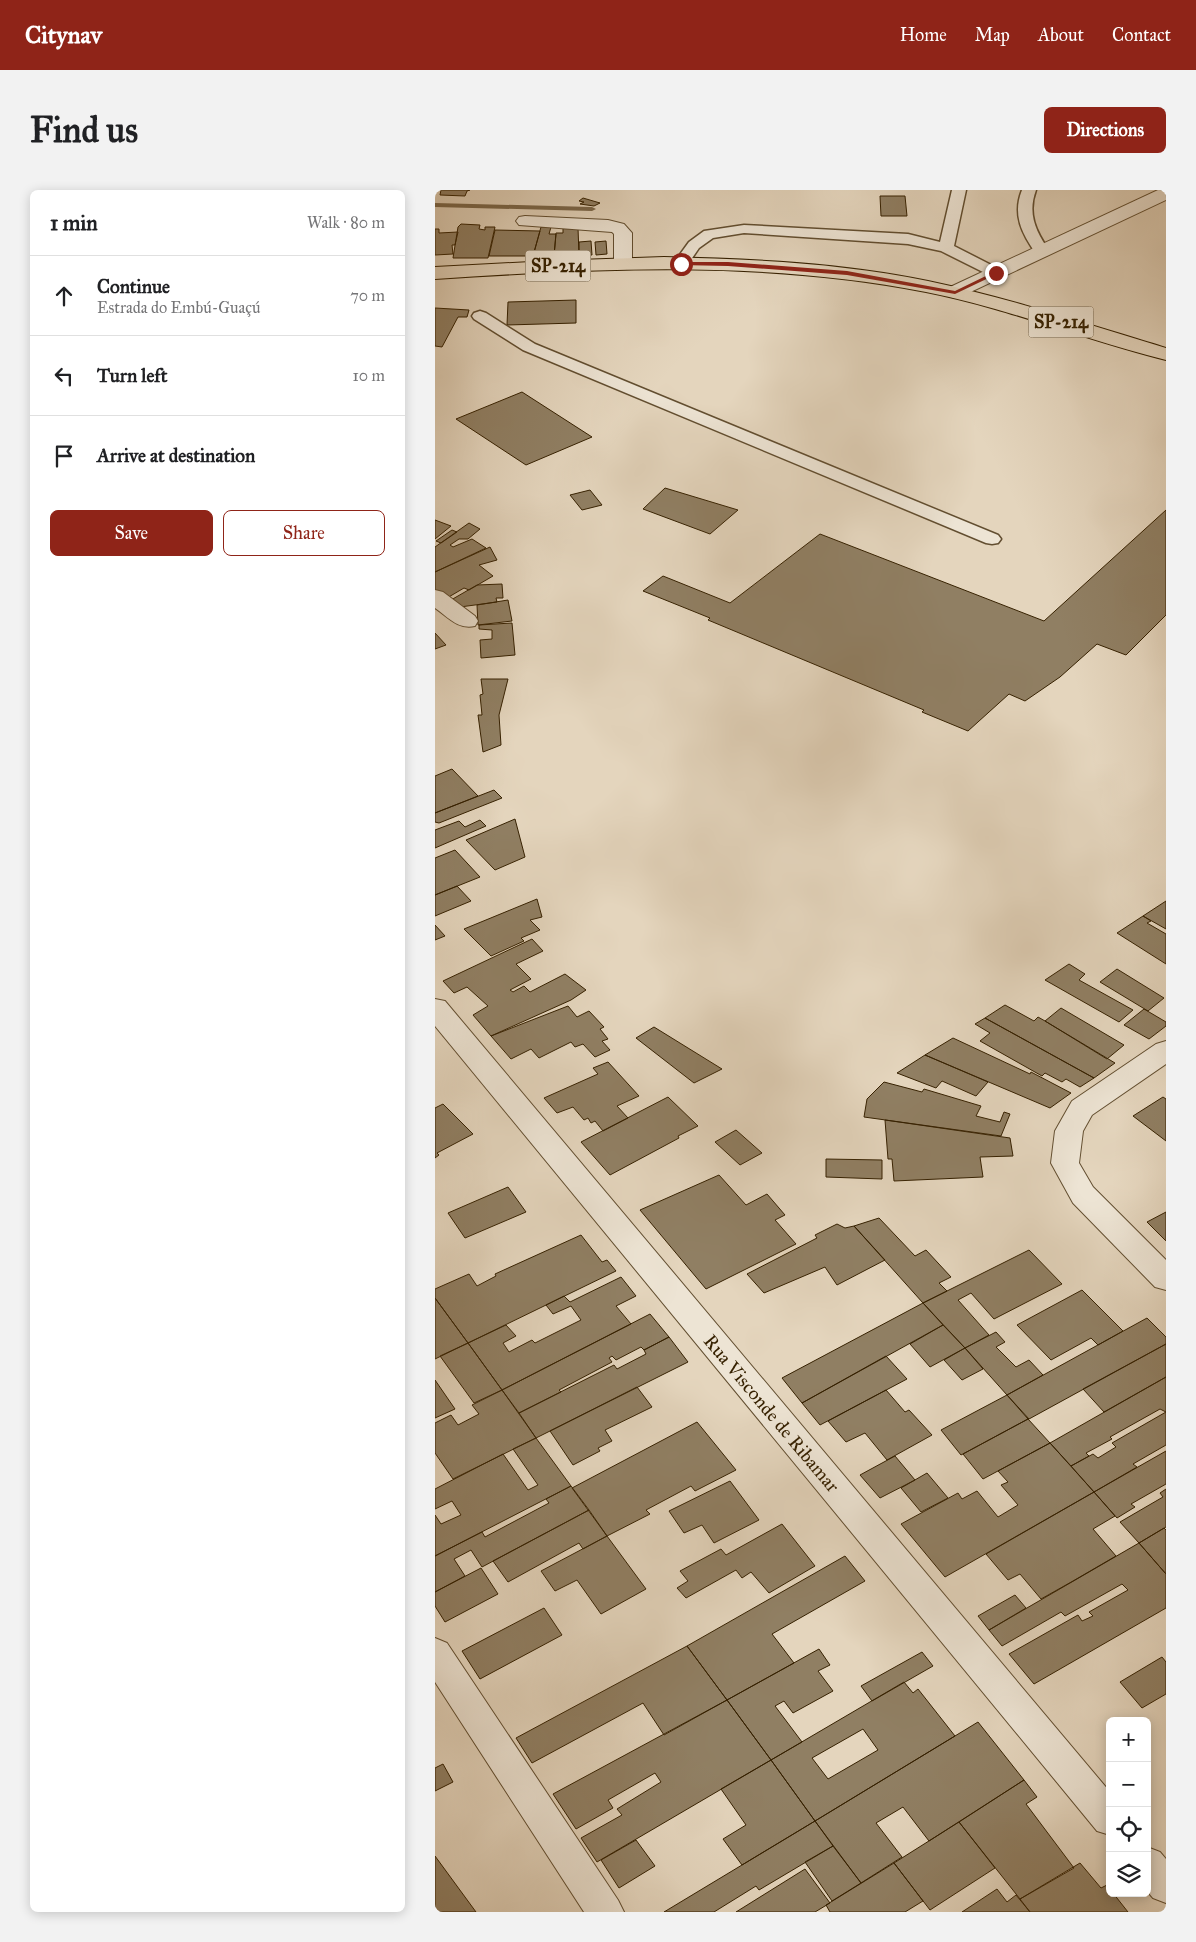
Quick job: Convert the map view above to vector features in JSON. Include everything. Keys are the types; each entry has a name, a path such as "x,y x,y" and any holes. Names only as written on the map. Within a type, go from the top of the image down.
{"main road":[{"name":"SP-214","path":"435,273 623,264 728,264 847,273 955,292 1009,306 1166,354"}],"street":[{"path":"955,292 1166,193"},
{"path":"525,221 608,225 618,228 623,232 623,264"},
{"path":"435,597 467,621"},
{"name":"Rua Visconde de Ribamar","path":"435,1008 1106,1814"},
{"path":"1166,1051 1082,1108 1069,1131 1065,1163 1083,1195 1166,1279"},
{"path":"435,1653 605,1912"},
{"path":"1151,1869 1166,1886"}],"lane":[{"path":"946,248 959,190"},
{"path":"1029,190 1023,212 1029,232 1042,252"},
{"path":"681,264 694,245 709,234 744,229 908,239 946,248 996,273"},
{"path":"480,316 529,347 992,539"}],"building":[{"path":"441,190 470,190 467,191 465,196 440,195"},
{"path":"880,196 905,196 907,216 881,216"},
{"path":"583,198 600,203 594,206 580,204 584,202 579,201"},
{"path":"563,223 578,228 579,255 554,256 556,233 563,233"},
{"path":"461,224 480,225 479,229 485,230 485,227 495,227 488,258 453,258 458,227"},
{"path":"541,227 551,227 549,234 556,234 554,256 533,256"},
{"path":"435,229 439,229 439,233 458,232 455,245 452,245 453,254 435,255"},
{"path":"495,230 540,231 533,256 489,256"},
{"path":"591,241 592,255 579,255 579,242"},
{"path":"606,241 607,254 596,255 595,242"},
{"path":"576,300 576,323 507,325 508,302"},
{"path":"435,308 469,310 467,317 458,317 442,347 435,346"},
{"path":"522,392 592,437 526,465 456,419"},
{"path":"665,488 738,510 710,534 643,509"},
{"path":"590,490 602,505 582,510 570,495"},
{"path":"1166,510 1166,615 1126,655 1097,644 1060,677 1025,701 1009,694 968,731 922,712 924,710 643,591 663,576 730,603 820,534 1044,621"},
{"path":"435,520 451,526 435,539"},
{"path":"469,523 480,529 468,539 459,539 450,545 453,547 472,539 486,548 435,572 435,547"},
{"path":"452,530 457,532 441,543 436,541"},
{"path":"490,547 497,560 479,565 493,576 469,590 464,588 447,598 435,590 435,572"},
{"path":"502,584 503,598 496,598 497,602 460,607 451,600 477,585"},
{"path":"508,600 512,621 478,625 477,605"},
{"path":"512,623 515,655 481,658 480,640 492,639 492,630 479,629 479,625"},
{"path":"435,633 446,645 435,649"},
{"path":"481,679 508,679 499,715 501,745 483,752 478,715 482,715 480,695 483,694"},
{"path":"452,769 478,796 435,813 435,776"},
{"path":"494,790 502,798 439,823 435,822 435,813"},
{"path":"515,819 525,857 495,870 466,840"},
{"path":"480,820 486,826 435,848 435,830 459,821 465,827"},
{"path":"455,850 480,877 435,895 435,858"},
{"path":"457,886 471,901 435,916 435,895"},
{"path":"537,899 542,917 530,920 540,930 521,938 524,941 491,956 464,929"},
{"path":"1166,901 1166,929 1143,916"},
{"path":"1143,916 1151,921 1147,923 1166,934 1166,964 1117,933"},
{"path":"435,925 445,936 435,940"},
{"path":"532,939 543,951 516,964 531,979 510,990 513,992 524,986 530,992 565,974 586,990 571,1000 491,1036 473,1015 488,1006 467,987 454,993 443,981"},
{"path":"1069,964 1085,974 1079,980 1133,1010 1119,1022 1045,980"},
{"path":"1117,969 1164,998 1148,1011 1100,982"},
{"path":"1005,1005 1034,1021 1038,1017 1115,1063 1094,1078 985,1018"},
{"path":"568,1006 577,1017 589,1011 604,1027 600,1029 608,1039 602,1041 610,1050 595,1057 583,1044 575,1047 571,1042 539,1058 531,1049 511,1059 491,1036"},
{"path":"1061,1008 1124,1045 1107,1059 1045,1021"},
{"path":"1144,1009 1166,1022 1166,1026 1149,1039 1124,1025"},
{"path":"985,1018 1094,1078 1080,1087 1066,1079 1062,1082 1045,1073 1042,1076 980,1041 990,1033 975,1024"},
{"path":"654,1027 722,1069 694,1083 636,1038"},
{"path":"953,1038 1030,1074 1031,1072 1071,1093 1050,1108 925,1055"},
{"path":"925,1055 988,1082 976,1096 942,1081 936,1088 897,1073"},
{"path":"608,1062 639,1096 617,1106 628,1118 603,1131 595,1121 591,1123 588,1118 584,1120 573,1107 557,1113 544,1098 598,1074 593,1068"},
{"path":"884,1082 922,1092 924,1089 981,1106 976,1116 1000,1122 1004,1112 1010,1114 1001,1136 864,1117 867,1099"},
{"path":"668,1097 698,1126 610,1175 581,1142"},
{"path":"1163,1097 1166,1099 1166,1141 1133,1116"},
{"path":"443,1104 473,1134 437,1153 439,1155 435,1158 435,1108"},
{"path":"885,1120 1010,1138 1013,1156 980,1157 983,1177 894,1181 892,1159 888,1159"},
{"path":"736,1130 762,1153 740,1165 715,1142"},
{"path":"826,1159 882,1160 882,1179 826,1177"},
{"path":"719,1175 746,1205 767,1194 785,1215 775,1220 796,1244 706,1289 640,1210"},
{"path":"508,1187 526,1212 465,1238 448,1213"},
{"path":"1166,1212 1166,1241 1147,1222"},
{"path":"879,1218 915,1256 926,1250 951,1277 939,1283 947,1291 923,1303 854,1226"},
{"path":"837,1224 845,1228 854,1226 885,1260 837,1285 825,1267 764,1293 747,1274 817,1238 815,1235"},
{"path":"581,1235 602,1262 607,1260 616,1271 468,1343 435,1298 435,1289 469,1274 477,1286 496,1276 495,1274"},
{"path":"1029,1250 1062,1284 994,1319 971,1293 958,1300 989,1335 965,1348 923,1303"},
{"path":"621,1277 636,1296 616,1306 631,1324 502,1390 468,1343 506,1325 516,1336 503,1343 509,1352 532,1340 535,1343 581,1320 571,1306 553,1314 546,1305 564,1296 570,1302"},
{"path":"1082,1290 1123,1331 1098,1345 1091,1338 1051,1360 1017,1325"},
{"path":"435,1298 468,1343 435,1359"},
{"path":"923,1303 943,1325 802,1403 782,1378"},
{"path":"650,1314 669,1337 644,1350 641,1347 616,1360 612,1356 609,1358 612,1362 559,1390 561,1392 519,1413 502,1390"},
{"path":"1147,1318 1166,1337 1166,1344 1029,1419 1007,1395"},
{"path":"943,1325 965,1348 930,1367 910,1344"},
{"path":"996,1332 1005,1342 996,1347 1016,1367 1029,1360 1043,1375 1007,1395 965,1348"},
{"path":"669,1337 688,1362 536,1438 519,1413 614,1365 617,1369 646,1354 644,1350"},
{"path":"468,1343 502,1390 474,1403 440,1356"},
{"path":"1166,1344 1166,1377 1104,1412 1083,1389"},
{"path":"965,1348 983,1369 962,1380 944,1360"},
{"path":"886,1356 907,1379 820,1425 802,1403"},
{"path":"1166,1377 1166,1412 1160,1409 1110,1437 1112,1439 1086,1453 1089,1456 1071,1466 1050,1443"},
{"path":"435,1380 455,1409 435,1418"},
{"path":"637,1387 652,1407 605,1430 612,1441 598,1448 600,1451 573,1465 550,1431"},
{"path":"502,1390 536,1438 453,1479 435,1453 435,1423 451,1415 458,1425 479,1414 472,1405"},
{"path":"886,1390 905,1412 909,1410 932,1435 887,1460 865,1433 846,1442 828,1421"},
{"path":"1007,1395 1028,1419 961,1455 941,1430"},
{"path":"1166,1412 1166,1445 1133,1464 1137,1467 1094,1492 1071,1466 1093,1454 1098,1458 1116,1447 1112,1443"},
{"path":"1028,1419 1050,1443 983,1479 963,1454"},
{"path":"697,1422 736,1470 695,1491 691,1486 646,1510 650,1514 607,1536 572,1488"},
{"path":"536,1438 571,1486 435,1556 435,1515 441,1524 461,1515 452,1501 435,1509 435,1489 503,1454 528,1490 538,1485 513,1449"},
{"path":"1050,1443 1094,1492 945,1577 901,1524 958,1493 962,1499 977,1491 998,1517 1018,1505 1001,1485 1008,1482 998,1471"},
{"path":"1166,1451 1166,1484 1131,1504 1135,1507 1117,1518 1094,1492"},
{"path":"895,1456 915,1480 880,1498 860,1475"},
{"path":"927,1473 948,1498 921,1512 901,1488"},
{"path":"730,1481 759,1520 714,1543 702,1525 684,1533 669,1511"},
{"path":"571,1486 589,1510 482,1567 471,1550 454,1559 465,1576 435,1592 435,1556 482,1532 485,1537 549,1503 546,1499"},
{"path":"1166,1489 1166,1527 1139,1543 1120,1522 1163,1497 1160,1493"},
{"path":"1094,1492 1115,1516 1093,1529 1116,1556 1073,1581 1041,1599 1020,1574 1008,1580 986,1554"},
{"path":"589,1510 607,1536 583,1549 579,1543 508,1582 493,1561"},
{"path":"782,1524 815,1566 769,1593 751,1572 742,1578 736,1570 686,1598 677,1588 688,1581 680,1571 721,1549 726,1555"},
{"path":"1164,1528 1166,1530 1166,1574 1139,1543"},
{"path":"607,1536 646,1589 601,1614 577,1580 555,1591 541,1571"},
{"path":"1139,1543 1166,1574 1166,1608 1034,1684 1009,1654 1078,1615 1082,1621 1093,1616 1089,1612 1128,1590 1122,1584 1065,1616 1061,1612 1002,1646 989,1630"},
{"path":"845,1556 865,1581 772,1634 794,1663 727,1700 687,1646"},
{"path":"481,1568 498,1594 445,1622 435,1606 435,1592"},
{"path":"1015,1595 1026,1608 989,1630 978,1616"},
{"path":"544,1608 562,1635 480,1679 462,1651"},
{"path":"687,1646 727,1700 664,1735 643,1703 532,1763 516,1738"},
{"path":"819,1649 830,1665 818,1671 833,1691 793,1713 784,1701 775,1706 802,1742 771,1760 727,1700"},
{"path":"922,1652 933,1666 872,1701 861,1686"},
{"path":"1162,1657 1166,1662 1166,1694 1142,1708 1120,1682"},
{"path":"904,1682 913,1693 918,1689 955,1736 815,1821 771,1760","holes":["863,1729 878,1750 828,1779 812,1758"]},
{"path":"727,1700 771,1760 597,1862 581,1838 622,1815 617,1809 661,1782 655,1773 608,1800 613,1808 576,1829 553,1794"},
{"path":"978,1722 1024,1780 929,1841 903,1807 876,1823 902,1857 861,1883 815,1821"},
{"path":"771,1760 815,1821 742,1865 723,1839 746,1825 721,1789"},
{"path":"443,1764 453,1782 435,1791 435,1768"},
{"path":"1024,1780 1037,1797 1026,1804 1074,1868 1020,1899 959,1822"},
{"path":"815,1821 833,1846 759,1890 756,1886 714,1912 664,1912"},
{"path":"959,1822 995,1868 930,1910 894,1863"},
{"path":"636,1840 655,1866 619,1888 601,1860"},
{"path":"833,1846 861,1883 832,1901 805,1862"},
{"path":"435,1856 476,1912 435,1912"},
{"path":"894,1863 923,1901 905,1912 830,1912 826,1905"},
{"path":"1080,1863 1101,1888 1106,1886 1106,1897 1116,1897 1128,1912 1030,1912 1020,1899"},
{"path":"805,1869 830,1903 815,1912 736,1912"},
{"path":"997,1889 1007,1902 1016,1895 1030,1912 962,1912"}],"waterway":[{"path":"435,205 592,209"}],"route":[{"path":"681,264 728,264 847,273 955,292 996,273"}]}
